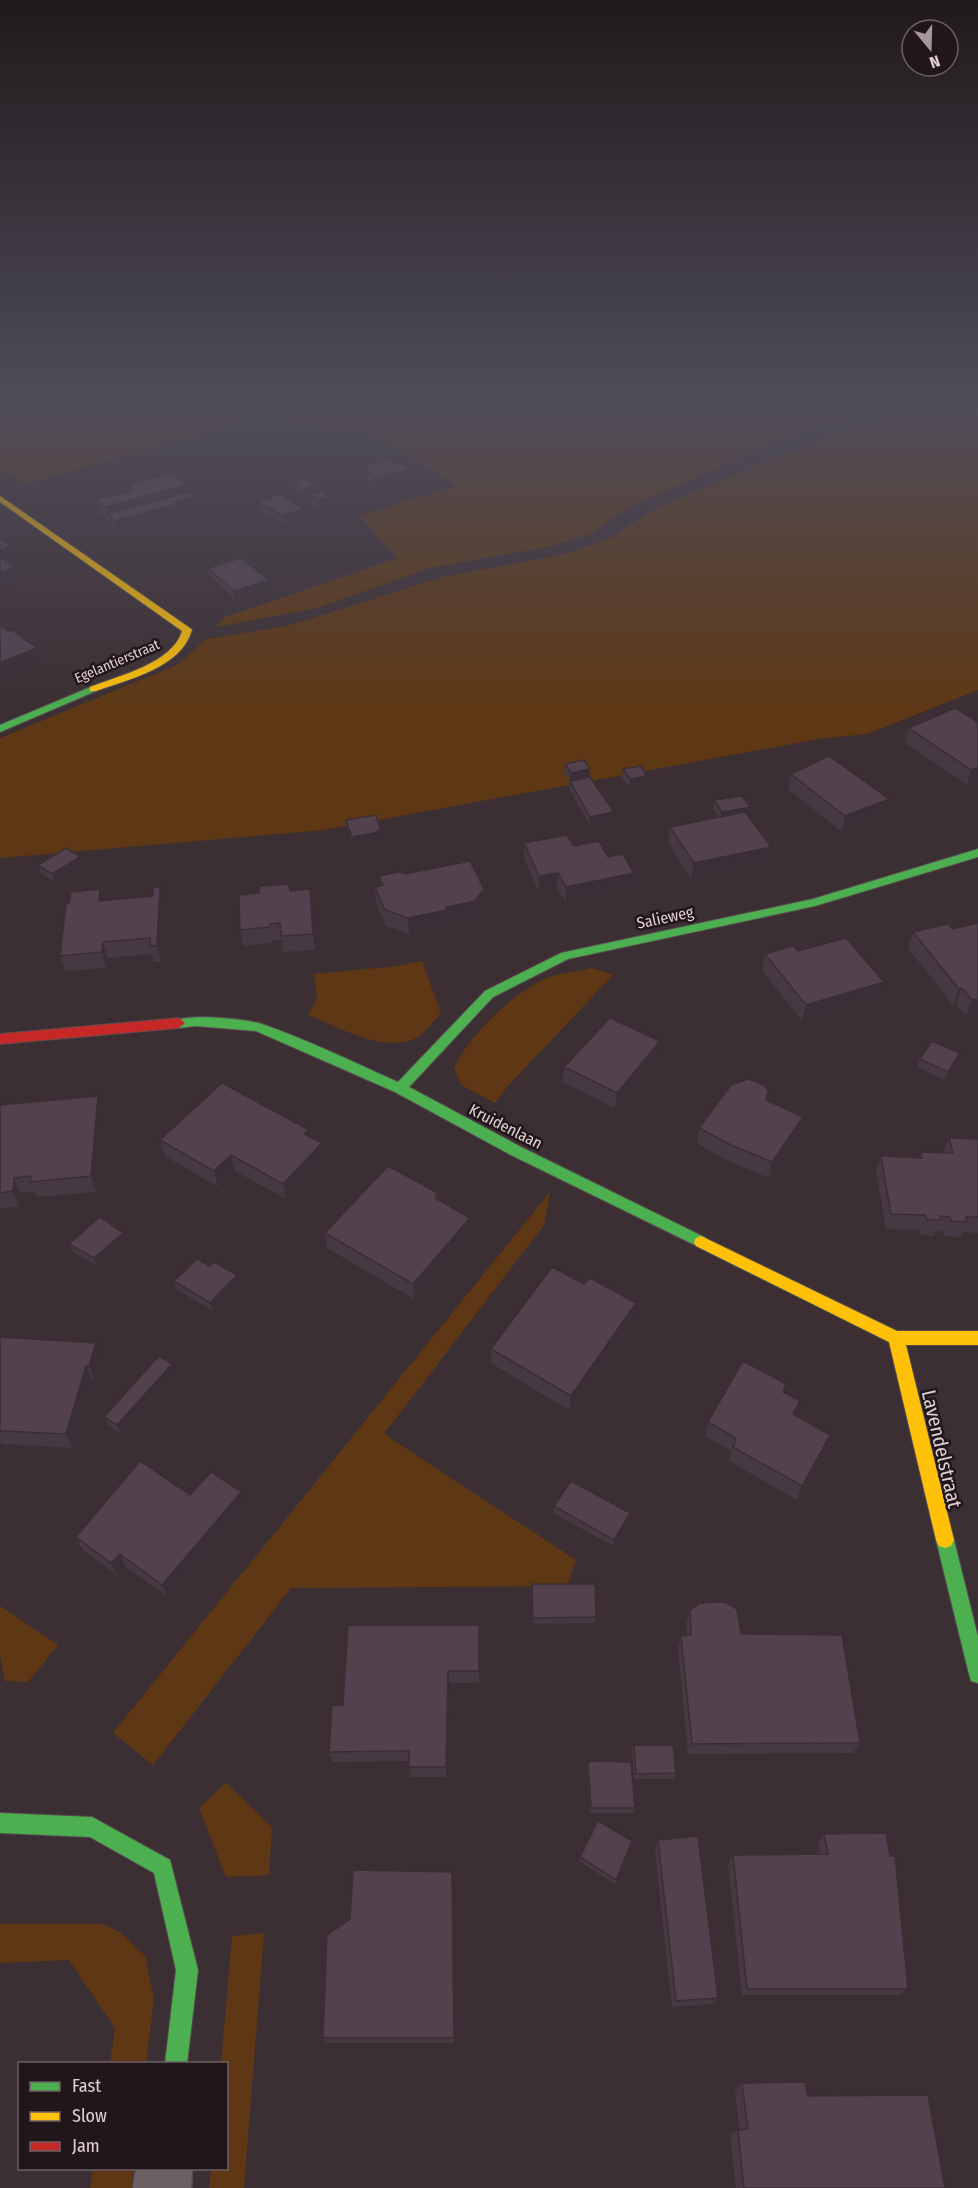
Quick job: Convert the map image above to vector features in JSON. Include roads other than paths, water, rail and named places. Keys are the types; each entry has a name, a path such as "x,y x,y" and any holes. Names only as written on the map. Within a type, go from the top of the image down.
{"street":[{"name":"Egelantierstraat","path":"0,729 172,656 185,645 188,638 187,630 10,505"},
{"name":"Salieweg","path":"400,1088 489,993 565,956 815,902 978,853"},
{"name":"Kruidenlaan","path":"0,1039 196,1021 258,1027 400,1088 516,1150 896,1338 978,1338"},
{"name":"Lavendelstraat","path":"896,1338 950,1569 978,1674"},
{"path":"0,1823 92,1827 163,1867 187,1970 176,2062"},
{"path":"162,2188 164,2170"}]}
